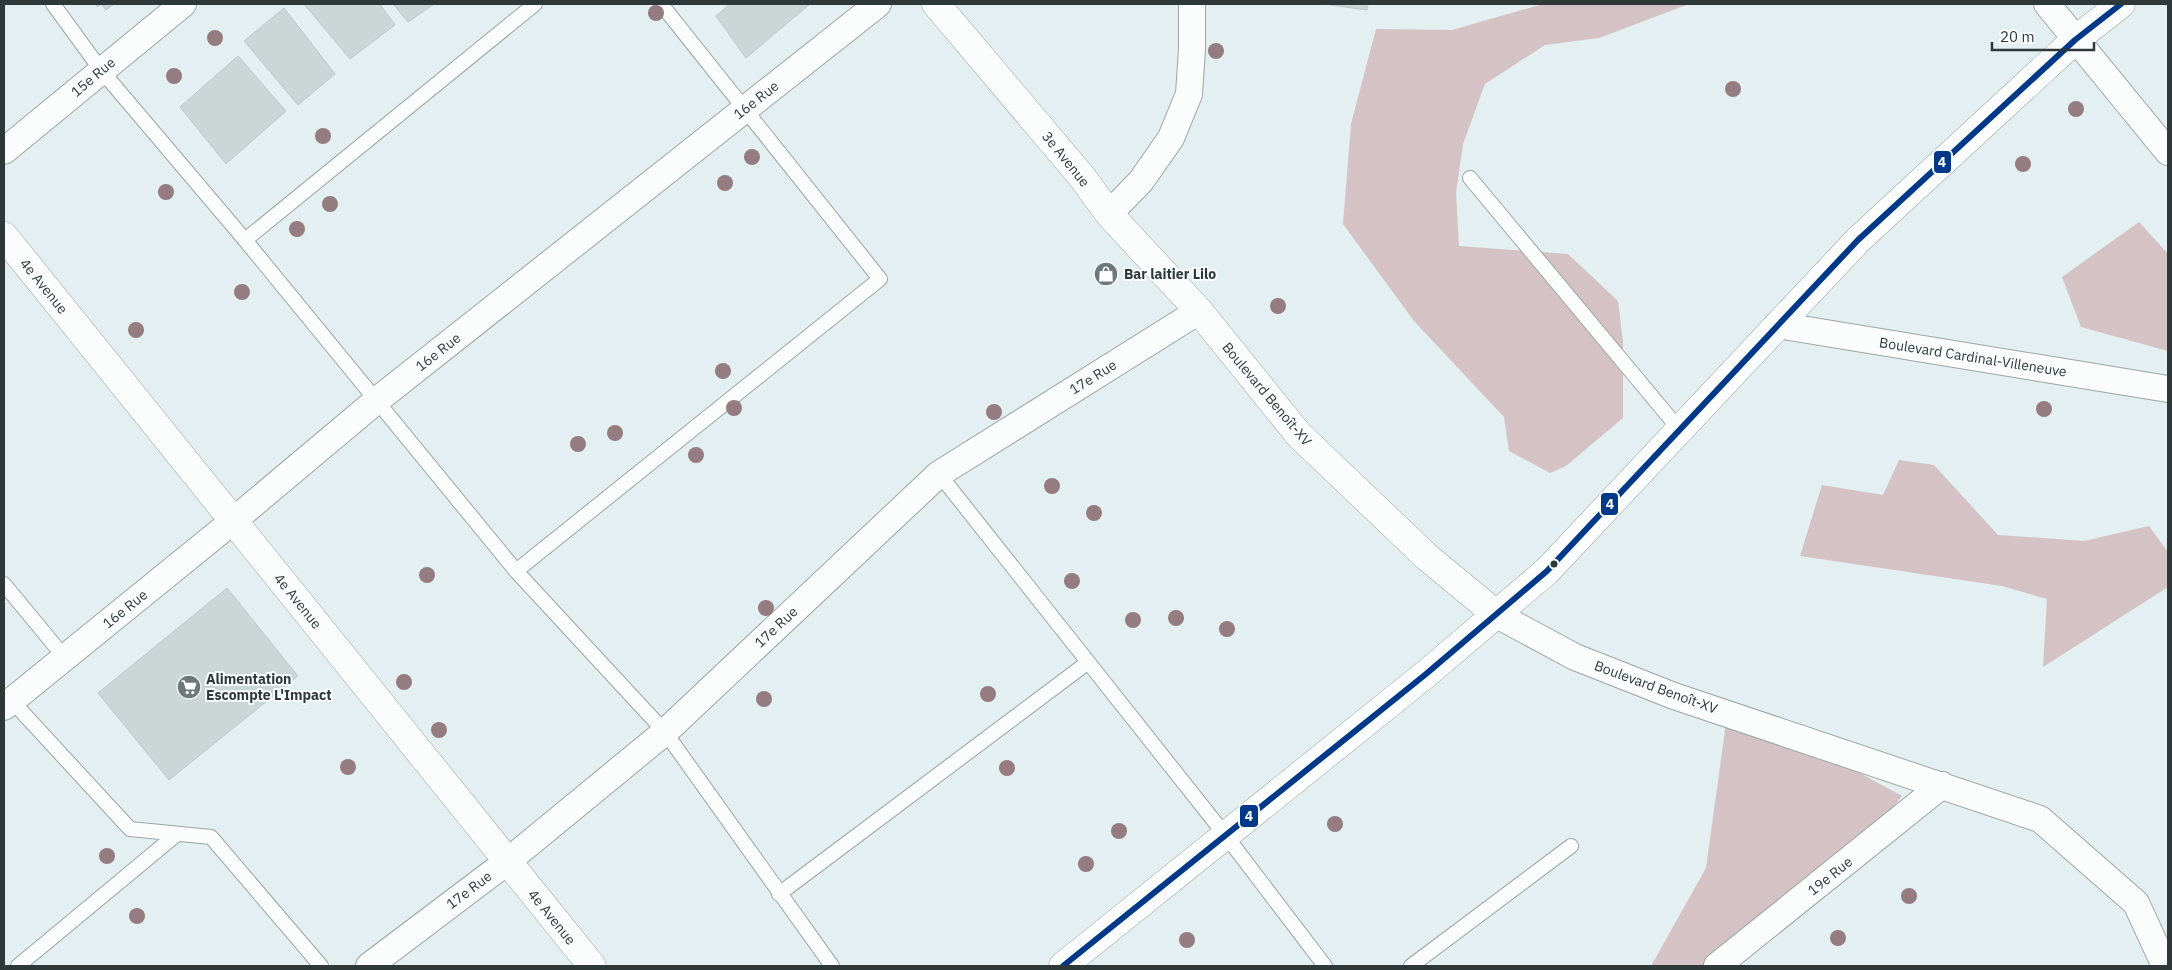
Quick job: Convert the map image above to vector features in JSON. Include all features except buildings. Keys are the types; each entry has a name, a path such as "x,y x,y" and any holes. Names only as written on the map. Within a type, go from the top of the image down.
{"street":[{"name":"15e Rue","path":"4,151 183,4"},
{"name":"16e Rue","path":"8,704 233,521 376,401 878,4"},
{"name":"3e Avenue","path":"936,4 1082,177 1110,214 1199,311"},
{"path":"1110,214 1141,182 1171,138 1189,94 1192,4"},
{"path":"2047,4 2168,152"},
{"path":"1063,966 1497,615 1548,570 1858,240 2075,40 2121,4"},
{"name":"4e Avenue","path":"4,236 592,966"},
{"name":"17e Rue","path":"369,966 508,861 665,732 939,474 1199,311"},
{"name":"Boulevard Benoît-XV","path":"1199,311 1299,435 1427,557 1497,615 1575,657 1674,696 2040,819 2136,903 2165,966"},
{"name":"Boulevard Cardinal-Villeneuve","path":"1777,325 2168,389"},
{"name":"19e Rue","path":"1717,966 1942,785"}],"lane":[{"path":"53,4 101,70 245,240 516,571 665,732 832,966"},
{"path":"245,240 536,4"},
{"path":"516,571 880,279 746,108 660,4"},
{"path":"1470,178 1679,429"},
{"path":"939,474 1226,836 1325,966"},
{"path":"4,584 65,658"},
{"path":"779,894 1087,663"},
{"path":"8,704 130,829 211,837 321,966"},
{"path":"18,966 177,834"},
{"path":"1411,966 1571,846"}],"shaded area":[{"path":"1543,4 1689,4 1599,38 1545,45 1485,84 1463,144 1456,192 1459,246 1568,254 1618,301 1623,341 1623,418 1566,466 1550,473 1509,451 1504,417 1414,321 1343,224 1351,124 1376,29 1452,30"},
{"path":"2139,222 2168,254 2168,351 2081,327 2062,277"},
{"path":"1899,460 1934,465 1998,535 2084,541 2149,526 2168,552 2168,587 2043,667 2047,599 2002,586 1800,556 1822,485 1883,495"},
{"path":"1727,716 1845,765 1902,796 1871,836 1702,966 1651,966 1706,868"}],"transit line":[{"name":"4","path":"1063,966 1426,674 1547,571 1858,240 2075,40 2121,4"}],"place":[{"name":"Bar laitier Lilo","path":"1106,274"},
{"name":"Alimentation Escompte L'Impact","path":"189,687"}]}
